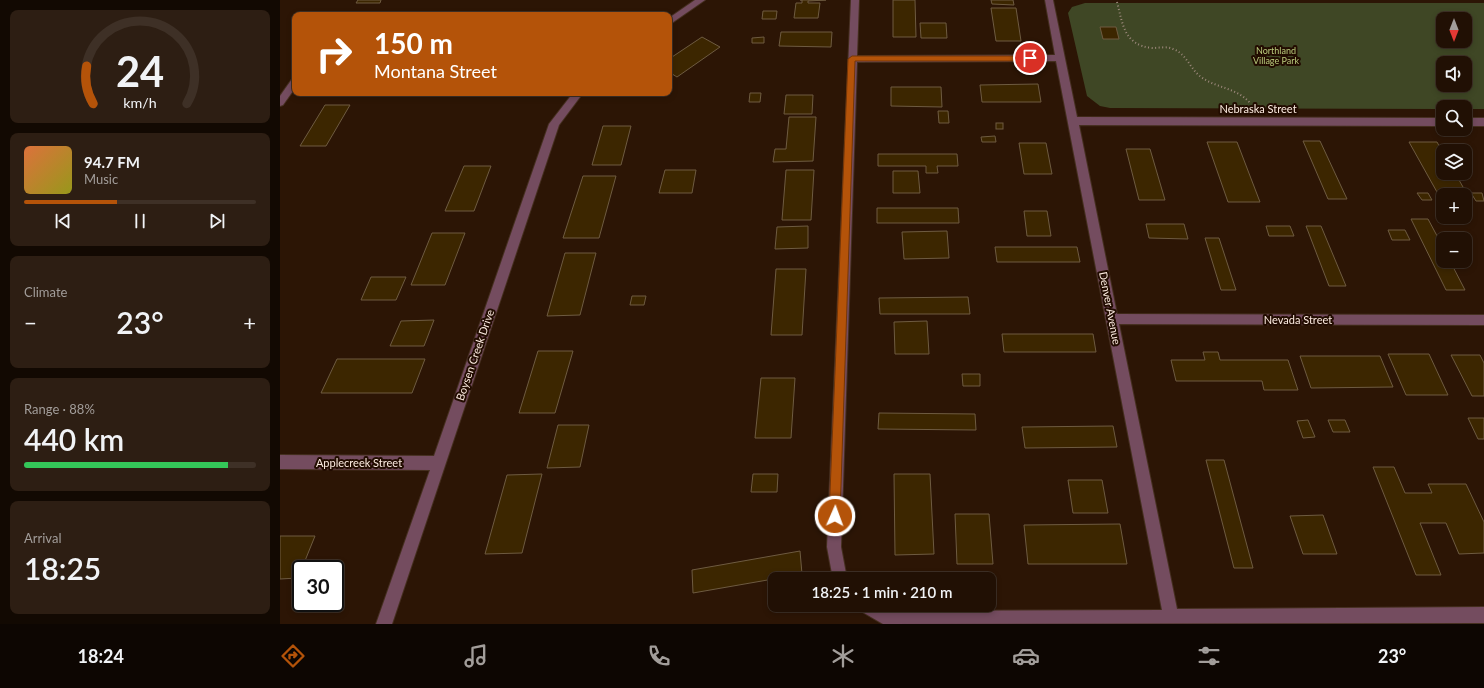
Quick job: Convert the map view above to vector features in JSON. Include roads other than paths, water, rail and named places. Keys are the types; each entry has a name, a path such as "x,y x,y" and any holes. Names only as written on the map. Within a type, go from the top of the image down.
{"street":[{"path":"672,20 702,0"},
{"path":"839,572 834,547 855,0"},
{"name":"Denver Avenue","path":"1049,0 1171,616"},
{"path":"852,59 1060,58"},
{"path":"280,103 292,85"},
{"name":"Boysen Creek Drive","path":"384,624 554,124 576,96"},
{"name":"Nebraska Street","path":"1072,121 1436,122"},
{"path":"1472,122 1484,122"},
{"name":"Nevada Street","path":"1113,319 1484,320"},
{"name":"Applecreek Street","path":"280,462 438,463"},
{"path":"876,612 889,619 1484,615"}],"park label":[{"name":"Northland Village Park","path":"1276,56"}]}
